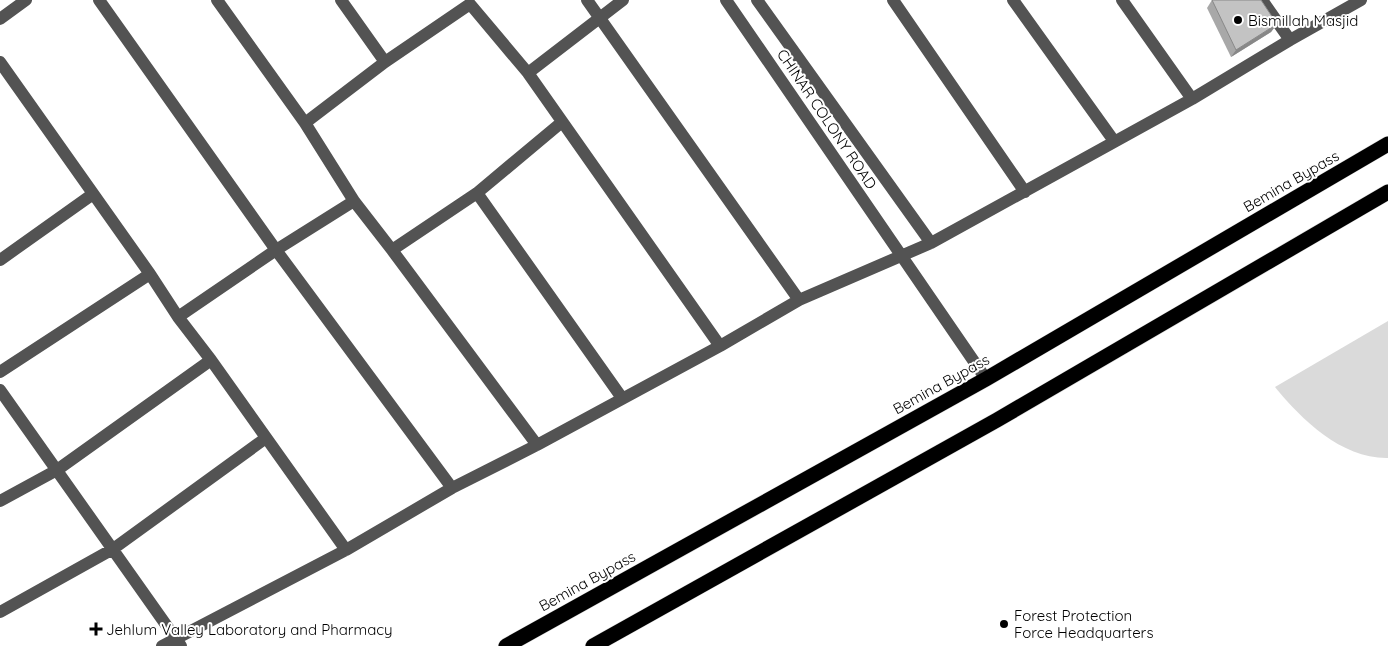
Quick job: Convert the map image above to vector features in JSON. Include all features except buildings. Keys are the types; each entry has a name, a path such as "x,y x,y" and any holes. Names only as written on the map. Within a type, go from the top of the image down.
{"highway":[{"name":"Bemina Bypass","path":"506,646 986,379 1388,144"},
{"path":"593,646 997,420 1388,192"}],"street":[{"path":"0,19 26,0"},
{"path":"99,0 276,250 452,488"},
{"path":"217,0 305,123 354,201 537,445"},
{"path":"341,0 385,62"},
{"path":"587,0 799,300"},
{"path":"528,73 623,0"},
{"name":"CHINAR COLONY ROAD","path":"726,0 986,379"},
{"name":"CHINAR COLONY ROAD","path":"757,0 931,243"},
{"path":"893,0 1025,192"},
{"path":"1013,0 1114,141"},
{"path":"1122,0 1192,98"},
{"path":"1262,0 1290,40"},
{"path":"162,646 178,642 346,550 452,488 537,445 720,346 799,300 931,243 1192,98 1361,0"},
{"path":"305,123 468,2 528,73 720,346"},
{"path":"0,62 150,274 178,317 211,360 346,550"},
{"path":"392,250 477,193 562,122"},
{"path":"477,193 622,398"},
{"path":"0,260 93,194"},
{"path":"178,317 276,250 354,201"},
{"path":"0,372 150,274"},
{"path":"0,501 57,470 211,360"},
{"path":"0,390 178,642"},
{"path":"0,612 113,550 266,438"}],"shaded area":[{"path":"1388,321 1388,458 1371,457 1339,445 1324,435 1310,424 1275,387"}],"place":[{"name":"Bismillah Masjid","path":"1238,20"},
{"name":"Forest Protection Force Headquarters","path":"1004,624"},
{"name":"Jehlum Valley Laboratory and Pharmacy","path":"96,629"}]}
